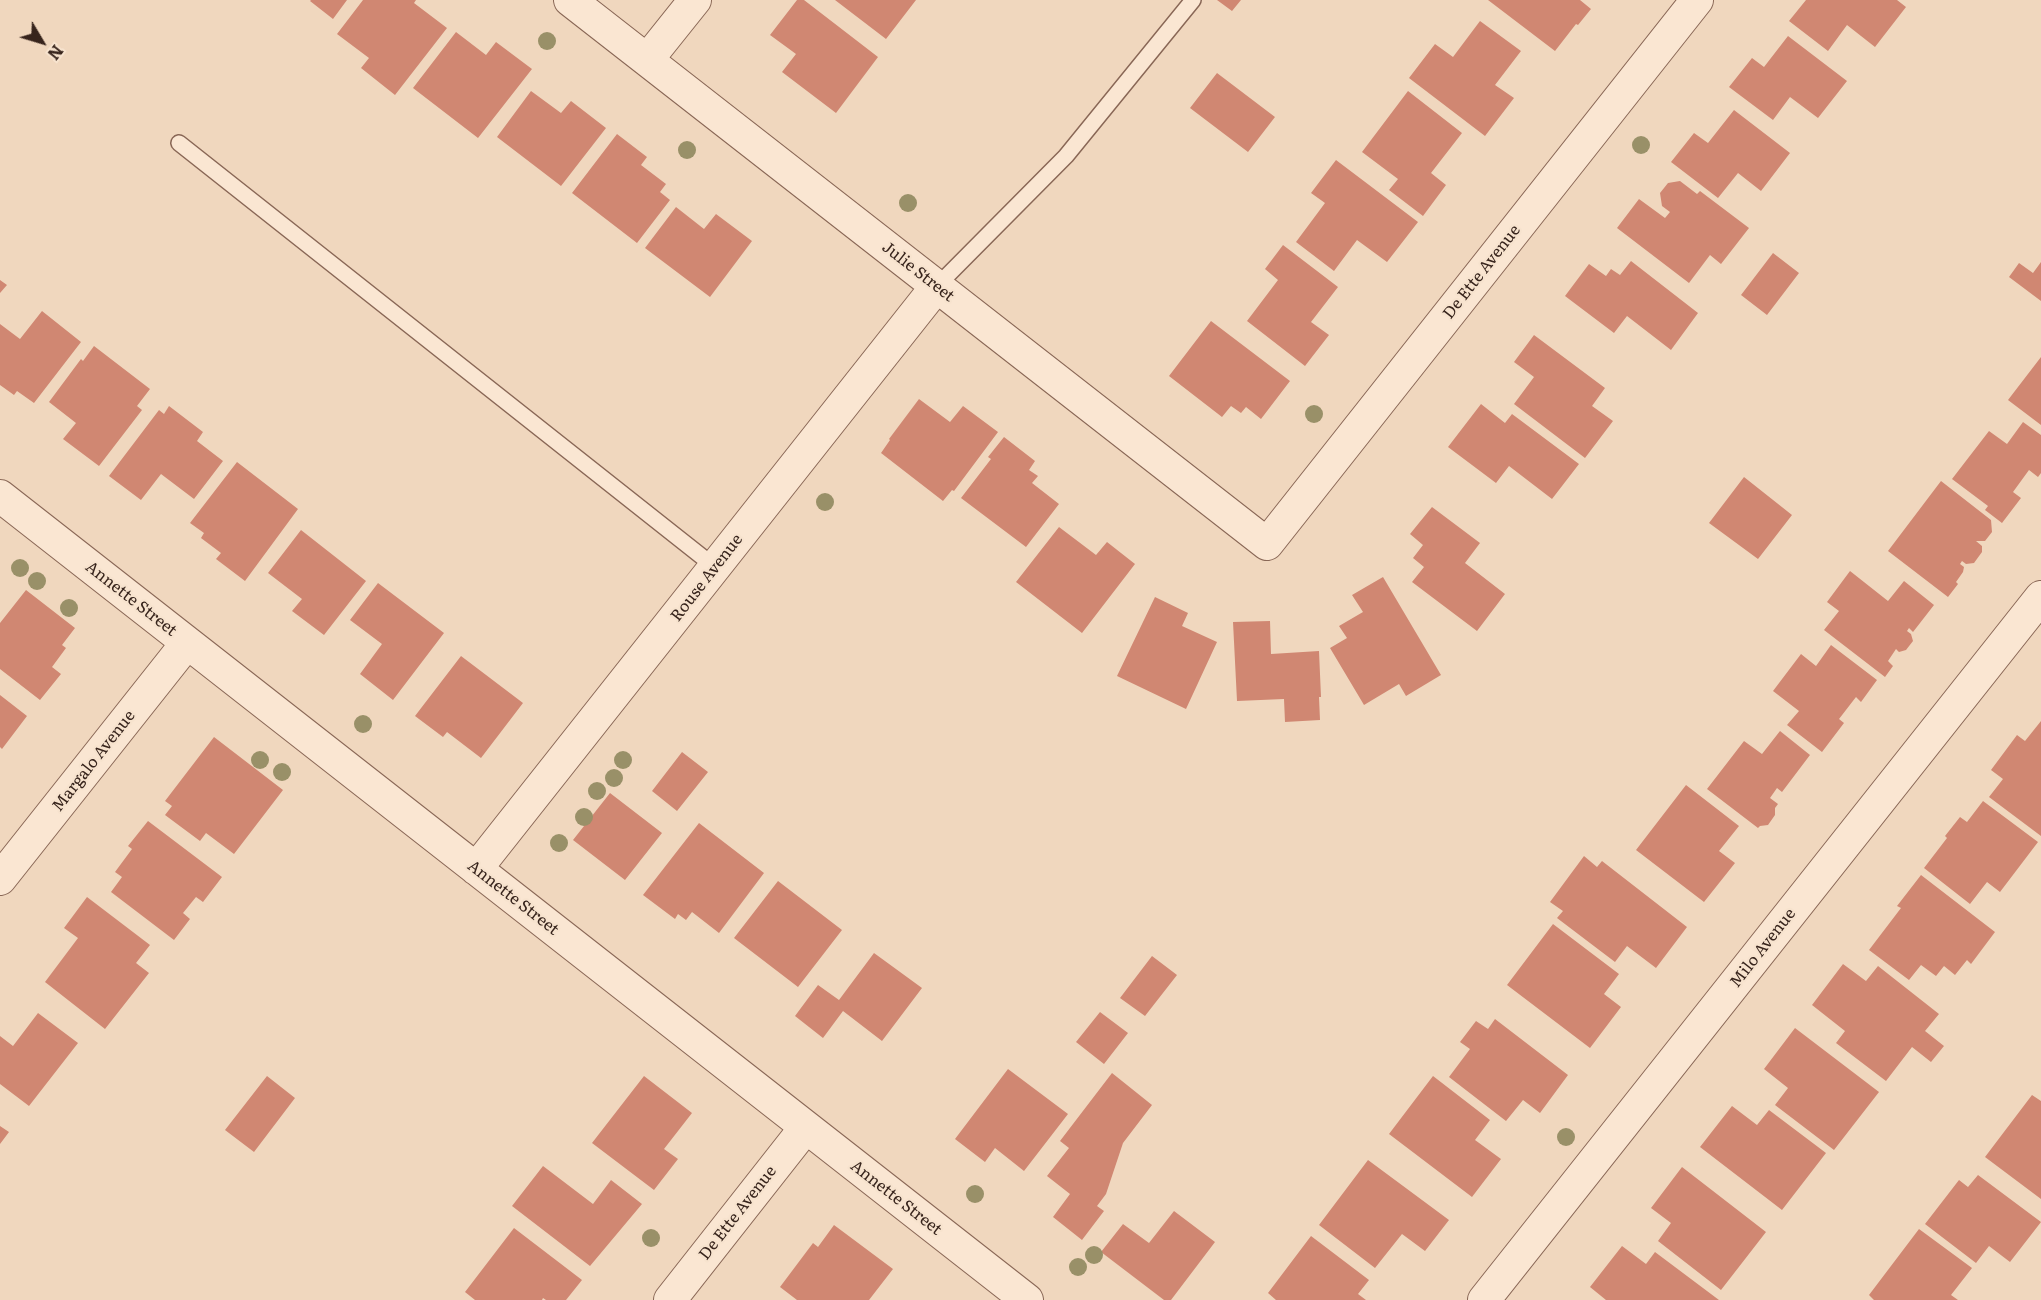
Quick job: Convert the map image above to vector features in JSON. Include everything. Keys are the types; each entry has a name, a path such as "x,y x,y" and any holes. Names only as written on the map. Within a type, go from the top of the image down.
{"street":[{"name":"Julie Street","path":"570,0 1267,544"},
{"path":"647,60 695,0"},
{"name":"De Ette Avenue","path":"1267,544 1697,0"},
{"name":"Rouse Avenue","path":"476,869 937,286"},
{"name":"Annette Street","path":"0,496 1027,1300"},
{"name":"Milo Avenue","path":"1484,1300 2041,597"},
{"name":"Margalo Avenue","path":"0,879 187,643"},
{"name":"De Ette Avenue","path":"670,1300 806,1127"}],"lane":[{"path":"937,286 1066,156 1193,0"},
{"path":"179,143 715,567"}],"building":[{"path":"311,0 347,0 333,19"},
{"path":"363,0 416,0 414,3 447,28 395,95 361,68 369,58 337,34"},
{"path":"797,0 804,0 878,57 836,113 782,72 796,54 770,35"},
{"path":"835,0 916,0 886,39"},
{"path":"1217,0 1241,0 1232,11"},
{"path":"1488,0 1580,0 1591,9 1555,51"},
{"path":"1806,0 1897,0 1906,7 1875,47 1847,25 1828,51 1789,21"},
{"path":"1480,21 1521,51 1495,85 1514,98 1485,136 1409,78 1435,44 1453,57"},
{"path":"456,32 486,55 496,42 532,69 478,138 413,88"},
{"path":"1788,36 1847,81 1818,118 1790,97 1773,120 1729,87 1752,58 1764,67"},
{"path":"1217,73 1275,117 1248,152 1190,108"},
{"path":"531,91 561,113 571,101 606,128 561,186 497,137"},
{"path":"1408,91 1462,133 1431,173 1446,185 1423,216 1389,190 1398,179 1362,152"},
{"path":"1734,110 1790,153 1761,191 1738,173 1718,198 1671,162 1694,133 1708,143"},
{"path":"617,134 647,157 641,165 666,184 660,192 670,200 637,243 572,193"},
{"path":"1336,160 1418,222 1387,262 1357,240 1334,271 1296,242 1325,203 1311,193"},
{"path":"1680,181 1697,194 1700,191 1749,228 1721,264 1710,255 1689,283 1617,228 1639,199 1665,218 1670,212 1662,206 1660,193 1668,183"},
{"path":"676,207 704,229 716,214 752,241 710,297 645,248"},
{"path":"1283,245 1338,287 1311,322 1329,335 1305,366 1247,321 1278,280 1265,269"},
{"path":"1773,253 1799,273 1767,315 1741,295"},
{"path":"1631,261 1698,313 1671,350 1627,316 1614,333 1565,296 1589,264 1606,276 1611,269 1620,275"},
{"path":"2041,262 2041,301 2009,277 2019,263 2033,273"},
{"path":"0,280 7,285 0,293"},
{"path":"42,311 81,342 34,403 17,391 14,395 0,385 0,324 20,339"},
{"path":"1211,321 1290,381 1261,419 1246,407 1241,413 1231,406 1222,417 1169,376"},
{"path":"1534,335 1605,388 1592,406 1613,421 1585,458 1514,404 1534,377 1514,362"},
{"path":"94,346 150,389 137,406 142,410 99,466 63,439 76,423 49,402 81,359 83,361"},
{"path":"2041,357 2041,425 2008,400"},
{"path":"919,399 950,422 963,406 998,432 954,491 952,490 943,501 881,453"},
{"path":"1481,404 1505,423 1512,414 1579,464 1552,499 1509,466 1496,483 1448,447"},
{"path":"169,406 203,432 197,441 223,461 194,499 161,474 141,500 109,476 159,410 164,414"},
{"path":"2023,422 2041,435 2041,473 2038,477 2029,470 2013,492 2021,498 2002,523 1985,510 1988,506 1952,479 1989,431 2007,444"},
{"path":"1004,437 1035,461 1029,470 1038,476 1032,483 1059,504 1026,547 961,498 991,459 988,457"},
{"path":"237,462 298,509 245,581 216,559 221,553 201,538 204,533 190,523"},
{"path":"1744,477 1792,515 1758,559 1709,523"},
{"path":"1941,481 1991,520 1992,532 1985,541 1976,541 1982,546 1982,552 1974,563 1966,564 1962,561 1960,564 1964,567 1963,572 1956,582 1958,584 1948,597 1888,551"},
{"path":"1432,507 1480,543 1465,563 1505,594 1477,631 1412,582 1424,567 1413,558 1423,545 1410,534"},
{"path":"1059,527 1096,555 1107,542 1135,564 1082,633 1016,582"},
{"path":"301,530 366,581 324,635 292,611 302,599 268,573"},
{"path":"1850,571 1888,601 1904,581 1934,605 1913,632 1909,628 1907,631 1911,634 1913,641 1906,650 1899,652 1896,649 1888,661 1893,666 1885,677 1824,630 1839,611 1827,602"},
{"path":"1383,577 1441,675 1406,696 1399,684 1364,705 1330,648 1347,638 1339,626 1363,612 1352,595"},
{"path":"378,583 444,633 393,700 360,674 382,644 350,620"},
{"path":"26,590 75,628 62,645 66,648 52,667 61,674 40,700 0,669 0,623"},
{"path":"1155,597 1188,613 1182,626 1217,642 1186,709 1117,676"},
{"path":"1270,621 1271,654 1319,651 1320,720 1285,722 1284,699 1237,701 1233,622"},
{"path":"1831,645 1877,680 1861,702 1856,697 1839,719 1844,723 1822,752 1787,725 1799,711 1773,691 1801,654 1816,666"},
{"path":"461,656 523,703 481,758 447,732 443,737 415,716"},
{"path":"0,695 27,716 2,749 0,747"},
{"path":"2041,721 2041,836 1989,797 2003,779 1991,770 2017,735 2025,741"},
{"path":"1780,731 1810,755 1782,792 1777,788 1770,798 1778,804 1775,808 1775,815 1768,825 1758,828 1707,789 1744,741 1762,754"},
{"path":"214,737 283,790 234,854 206,833 200,841 165,815 172,806 165,801"},
{"path":"682,752 708,772 677,811 652,791"},
{"path":"1686,785 1739,826 1719,851 1735,863 1704,902 1636,850"},
{"path":"610,793 662,833 625,880 573,840"},
{"path":"1983,801 2038,842 2000,892 1987,882 1970,904 1924,868 1960,817 1967,822"},
{"path":"148,821 222,877 203,902 196,897 183,913 190,919 174,940 111,892 122,877 115,872 132,849 128,846"},
{"path":"699,823 764,873 719,933 692,912 686,920 678,914 675,919 643,895"},
{"path":"1584,856 1597,867 1602,861 1687,927 1656,968 1627,946 1615,962 1557,918 1563,911 1550,902"},
{"path":"1921,875 1995,932 1971,964 1967,960 1955,975 1944,966 1936,976 1921,965 1909,980 1869,950 1901,908 1897,906"},
{"path":"778,881 842,930 798,987 734,938"},
{"path":"87,897 150,945 136,963 149,973 105,1029 45,982 78,938 64,928"},
{"path":"1553,924 1619,974 1604,994 1621,1007 1590,1048 1507,985"},
{"path":"874,953 922,988 882,1041 843,1011 823,1038 795,1016 818,985 839,1000"},
{"path":"1152,956 1177,975 1145,1016 1120,998"},
{"path":"1843,964 1866,981 1878,966 1939,1014 1925,1031 1944,1046 1931,1062 1912,1047 1886,1081 1836,1043 1845,1031 1812,1005"},
{"path":"1100,1012 1128,1033 1104,1064 1076,1042"},
{"path":"38,1013 78,1043 29,1106 0,1084 0,1036 13,1046"},
{"path":"1495,1019 1568,1075 1540,1113 1523,1100 1506,1121 1449,1077 1470,1049 1460,1042 1476,1021 1488,1029"},
{"path":"1795,1028 1879,1092 1834,1150 1775,1105 1788,1088 1764,1069"},
{"path":"1008,1069 1068,1114 1024,1171 995,1148 985,1162 955,1139"},
{"path":"1112,1073 1152,1105 1123,1143 1106,1194 1097,1206 1104,1211 1082,1240 1053,1217 1070,1194 1047,1176 1069,1148 1060,1141"},
{"path":"267,1076 295,1098 254,1152 225,1130"},
{"path":"644,1076 692,1113 664,1149 678,1159 654,1190 592,1143"},
{"path":"1433,1076 1490,1120 1475,1140 1501,1159 1472,1197 1389,1134"},
{"path":"2032,1095 2041,1101 2041,1199 1985,1157"},
{"path":"1732,1106 1757,1125 1769,1110 1826,1153 1782,1210 1700,1147"},
{"path":"0,1126 9,1132 0,1144"},
{"path":"1368,1160 1449,1220 1425,1251 1402,1234 1375,1268 1319,1225"},
{"path":"543,1166 593,1204 611,1180 642,1204 590,1266 512,1206"},
{"path":"1682,1167 1766,1232 1721,1290 1658,1241 1671,1223 1651,1208"},
{"path":"1978,1175 2041,1222 2010,1262 1989,1246 1976,1263 1925,1224 1959,1180 1968,1187"},
{"path":"1174,1211 1215,1242 1171,1300 1164,1300 1101,1252 1123,1224 1149,1243"},
{"path":"834,1225 893,1269 869,1300 797,1300 780,1287 813,1243 818,1247"},
{"path":"514,1228 582,1280 566,1300 543,1298 542,1300 475,1300 465,1292"},
{"path":"1919,1229 1972,1268 1951,1295 1958,1300 1874,1300 1869,1295"},
{"path":"1311,1236 1369,1280 1358,1294 1366,1300 1276,1300 1268,1293"},
{"path":"1622,1246 1646,1264 1655,1252 1719,1300 1606,1300 1590,1287"}]}
